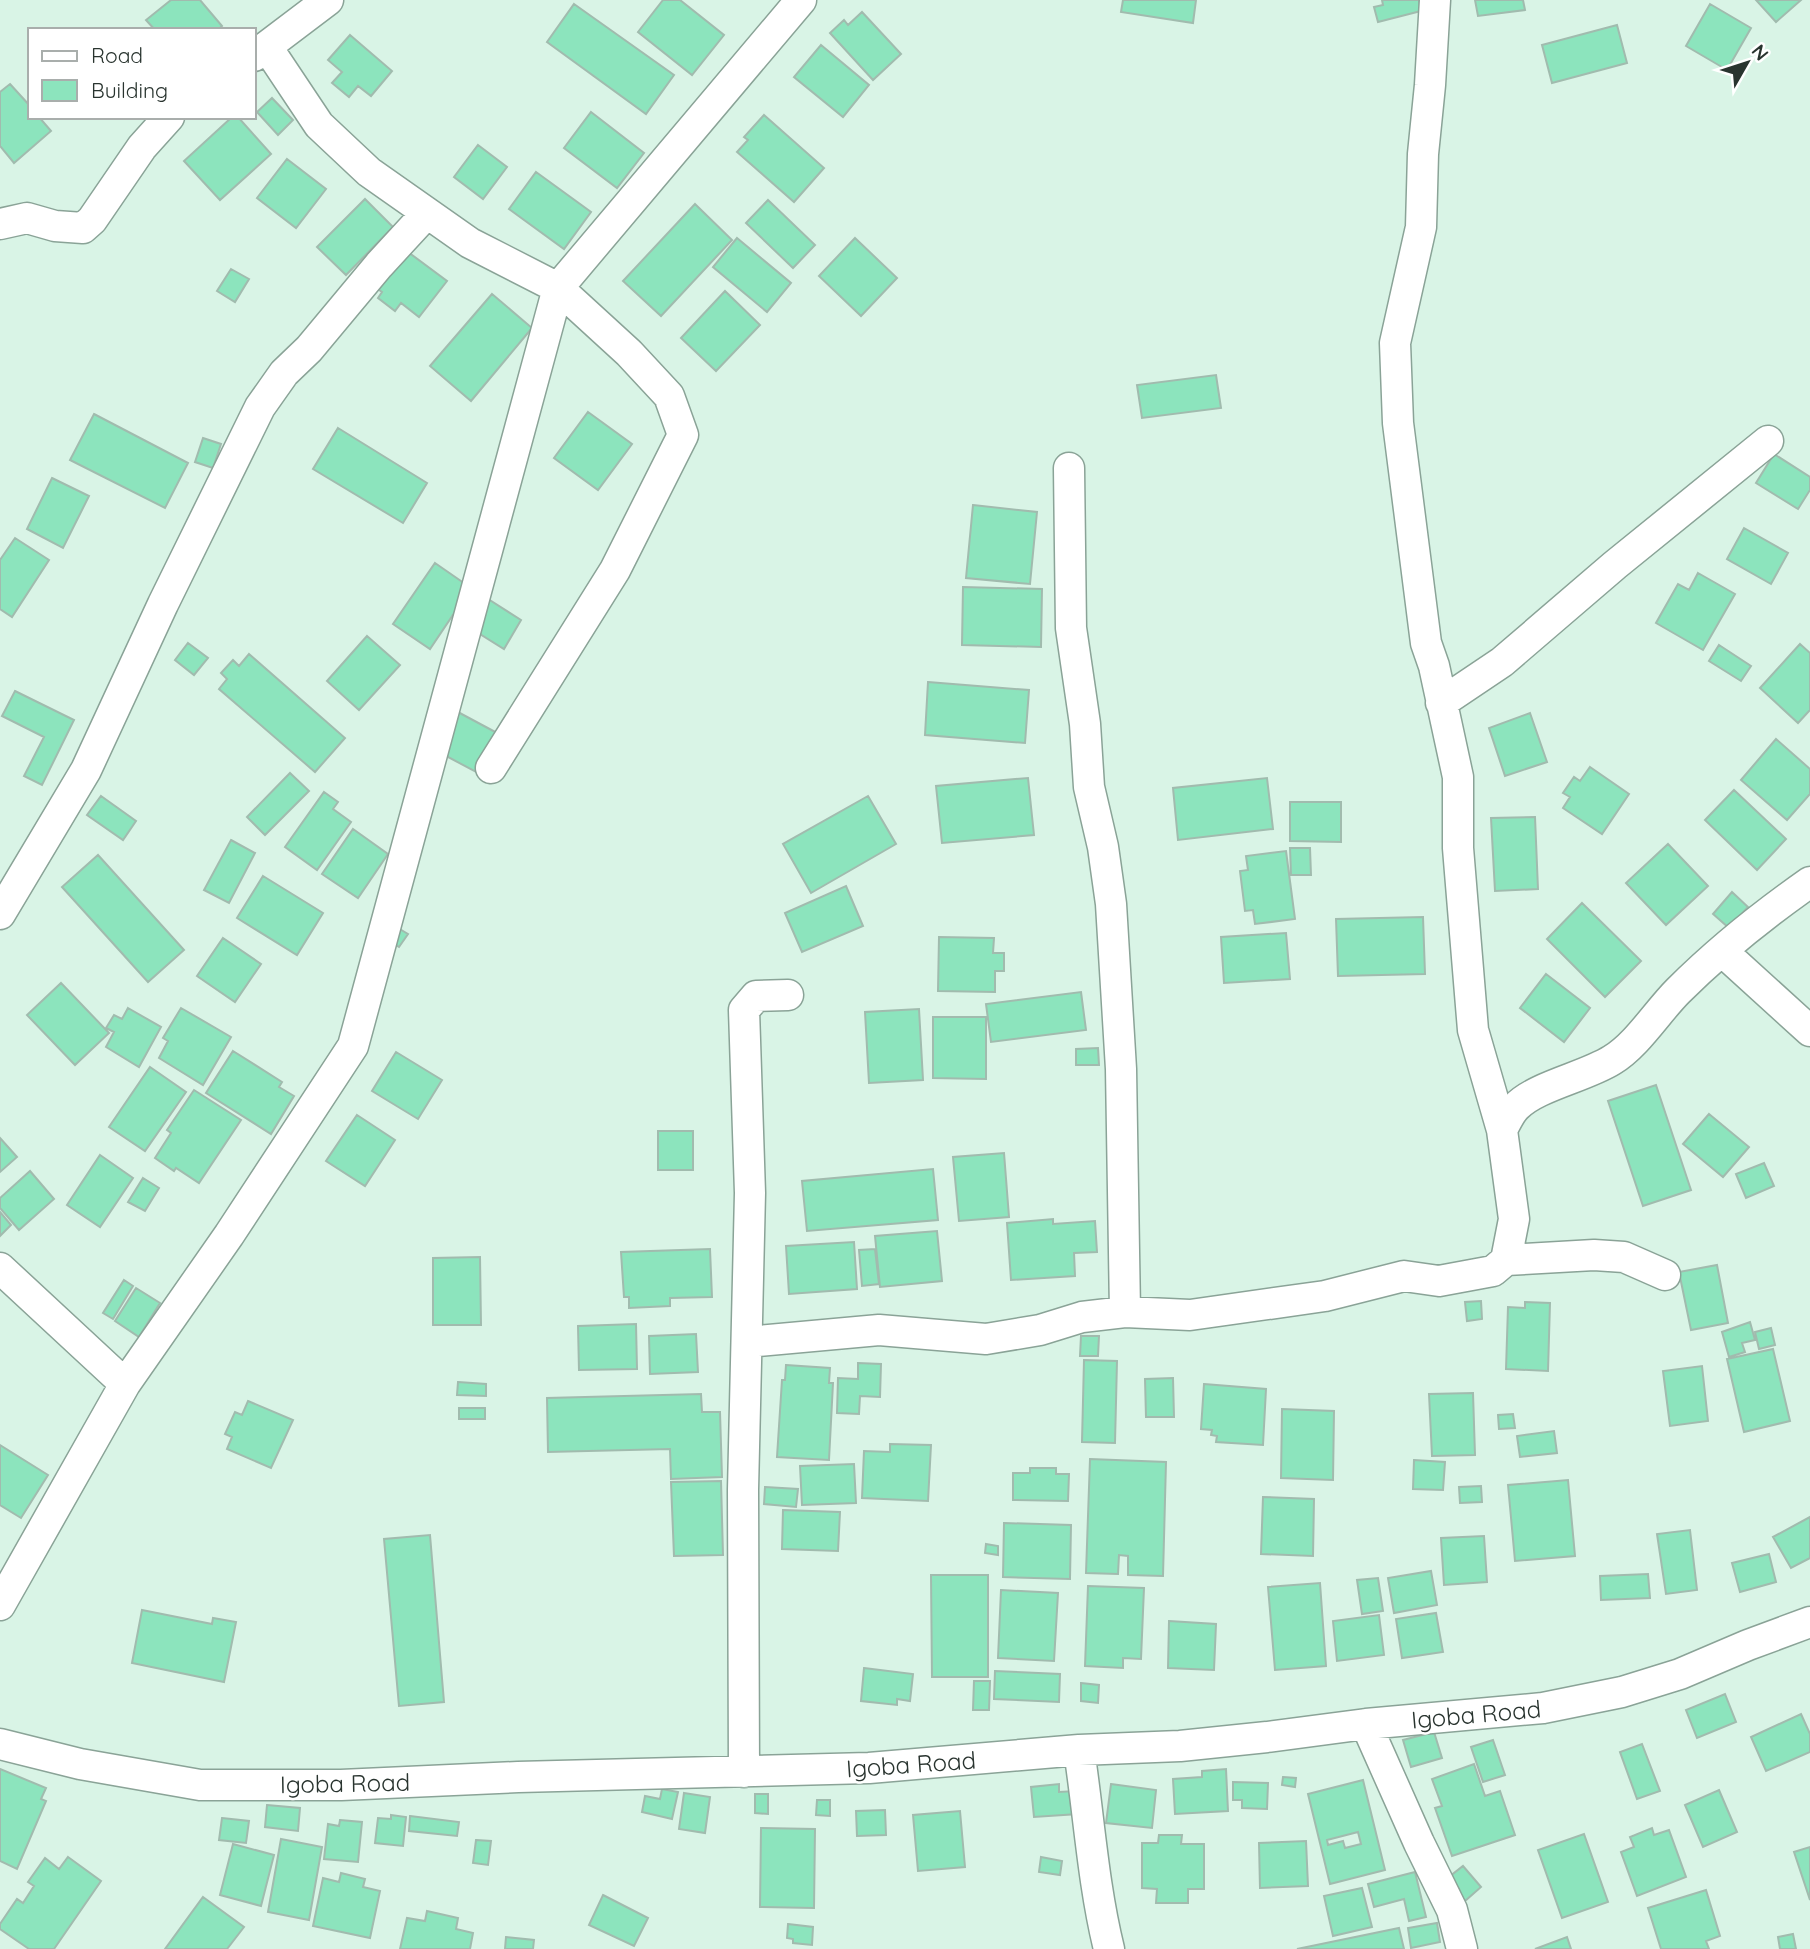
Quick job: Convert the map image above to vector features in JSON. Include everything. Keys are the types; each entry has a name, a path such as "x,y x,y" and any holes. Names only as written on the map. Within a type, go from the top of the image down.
{"street":[{"path":"328,0 261,51 319,125 369,172 426,214 470,243 558,288 629,353 669,396 683,435 615,570 491,768"},
{"path":"0,1605 125,1384 229,1235 353,1046 558,288 801,0"},
{"path":"1435,0 1420,227 1395,343 1398,423 1426,643 1434,666 1458,777 1458,848 1473,1030 1502,1130 1514,1219 1506,1261"},
{"path":"0,201 13,221 83,228 92,220 142,147 167,119"},
{"path":"0,914 86,770 163,604 260,407 284,373 309,349 379,265 426,214"},
{"path":"1441,703 1503,662 1615,565 1768,441"},
{"path":"1069,468 1071,628 1085,724 1089,787 1103,847 1112,918 1121,1069 1125,1312"},
{"path":"1502,1130 1517,1106 1542,1091 1591,1072 1615,1058 1678,991 1722,951 1761,917 1810,882"},
{"path":"1722,951 1810,1031"},
{"path":"744,1772 743,1490 750,1193 744,1010 756,996 789,995"},
{"path":"747,1342 878,1330 986,1339 1040,1330 1082,1317 1125,1312 1190,1315 1325,1296 1404,1276 1439,1281 1467,1277 1493,1270 1506,1261 1594,1255 1624,1257 1665,1275"},
{"path":"0,1269 125,1384"},
{"name":"Igoba Road","path":"0,1744 80,1764 201,1785 341,1785 518,1777 869,1768 1079,1750 1180,1746 1366,1724 1543,1708 1622,1692 1680,1674 1810,1622"},
{"path":"1366,1724 1452,1910 1462,1949"},
{"path":"1079,1750 1093,1845 1097,1901 1109,1949"}],"building":[{"path":"171,0 200,0 222,26 153,28 146,20"},
{"path":"663,0 680,0 724,35 692,75 638,32"},
{"path":"1123,0 1196,0 1193,23 1121,12"},
{"path":"1382,0 1419,0 1421,11 1378,22 1374,7 1383,5"},
{"path":"1475,0 1523,0 1525,10 1478,16"},
{"path":"1756,0 1801,0 1776,22"},
{"path":"574,4 674,75 646,114 547,42"},
{"path":"1710,4 1751,28 1727,70 1686,46"},
{"path":"862,12 901,54 873,80 830,33 844,20 848,25"},
{"path":"1617,25 1627,63 1552,83 1542,45"},
{"path":"350,35 392,71 371,96 358,86 349,97 332,83 342,72 328,60"},
{"path":"821,45 869,85 843,117 794,77"},
{"path":"10,84 28,104 28,119 41,119 51,131 14,163 0,146 0,92"},
{"path":"272,98 293,120 278,135 257,112"},
{"path":"591,112 644,153 617,188 564,148"},
{"path":"764,115 824,168 794,202 737,152 748,140 744,137"},
{"path":"230,119 240,119 271,154 220,200 184,161"},
{"path":"478,145 507,167 483,199 454,177"},
{"path":"287,159 326,189 296,228 257,198"},
{"path":"536,172 591,212 564,249 509,209"},
{"path":"365,199 393,227 346,275 317,247"},
{"path":"768,200 815,245 793,268 746,223"},
{"path":"695,204 732,240 661,316 623,281"},
{"path":"737,238 791,283 767,312 713,267"},
{"path":"855,238 897,278 861,316 819,276"},
{"path":"404,249 447,281 419,317 401,303 395,311 378,298 382,292 375,287"},
{"path":"231,269 249,279 235,302 217,291"},
{"path":"725,291 760,325 716,371 681,338"},
{"path":"492,294 532,328 471,401 430,366"},
{"path":"1216,375 1221,408 1142,418 1137,385"},
{"path":"588,412 632,444 598,490 554,458"},
{"path":"94,414 188,463 165,508 70,460"},
{"path":"338,428 427,483 403,523 313,469"},
{"path":"203,438 221,444 213,468 195,462"},
{"path":"1774,454 1810,477 1810,490 1798,509 1756,483"},
{"path":"52,478 89,496 63,548 27,529"},
{"path":"973,505 1037,512 1030,584 966,578"},
{"path":"1744,528 1788,553 1771,584 1727,559"},
{"path":"15,538 49,560 12,617 0,609 0,560"},
{"path":"435,563 471,588 430,649 393,624"},
{"path":"1698,573 1735,594 1703,650 1656,623 1678,584 1689,590"},
{"path":"963,587 1042,589 1041,647 962,645"},
{"path":"485,597 521,620 504,649 467,626"},
{"path":"367,636 400,665 359,710 327,681"},
{"path":"188,643 208,658 194,675 175,660"},
{"path":"1800,644 1810,653 1810,710 1798,723 1760,688"},
{"path":"1719,645 1751,666 1741,681 1709,661"},
{"path":"249,654 345,738 315,772 219,689 227,679 221,673 233,660 239,666"},
{"path":"928,682 1029,690 1025,743 925,735"},
{"path":"15,691 74,720 42,785 24,776 44,737 2,716"},
{"path":"456,711 499,734 478,773 435,750"},
{"path":"1530,713 1547,762 1505,776 1489,728"},
{"path":"1776,739 1810,769 1810,794 1787,820 1741,780"},
{"path":"1590,767 1629,794 1602,834 1563,808 1570,797 1563,793 1574,777 1580,781"},
{"path":"290,773 309,791 265,835 247,817"},
{"path":"1028,778 1034,835 942,843 936,786"},
{"path":"1267,778 1273,829 1178,840 1173,788"},
{"path":"1734,790 1786,839 1757,870 1705,820"},
{"path":"324,792 338,802 333,809 351,822 317,870 285,847"},
{"path":"101,796 136,821 123,840 87,815"},
{"path":"868,796 896,844 811,893 783,844"},
{"path":"1290,802 1341,802 1341,842 1290,841"},
{"path":"1535,817 1538,889 1495,891 1491,818"},
{"path":"353,829 388,854 358,898 322,874"},
{"path":"231,840 255,853 229,903 204,890"},
{"path":"1668,844 1708,886 1666,925 1626,883"},
{"path":"1290,848 1310,848 1311,875 1291,875"},
{"path":"1286,851 1295,919 1255,924 1253,910 1245,911 1240,871 1248,870 1246,856"},
{"path":"98,855 184,950 148,982 62,887"},
{"path":"263,876 323,913 297,955 237,918"},
{"path":"846,886 863,926 802,952 785,913"},
{"path":"1732,892 1748,907 1729,928 1713,914"},
{"path":"1582,903 1641,961 1605,997 1547,939"},
{"path":"1423,917 1425,974 1338,976 1336,919"},
{"path":"393,925 408,934 399,947 384,938"},
{"path":"1286,933 1290,979 1224,983 1221,937"},
{"path":"939,937 994,938 993,953 1004,953 1004,971 995,971 995,992 938,991"},
{"path":"223,938 261,964 235,1002 197,976"},
{"path":"1546,974 1590,1008 1564,1042 1520,1008"},
{"path":"61,983 109,1033 75,1065 27,1015"},
{"path":"1081,992 1086,1030 991,1042 986,1004"},
{"path":"128,1008 161,1027 139,1067 106,1047 114,1032 106,1028 114,1015 122,1019"},
{"path":"181,1008 231,1037 203,1085 159,1058 168,1041 163,1038"},
{"path":"919,1009 923,1080 869,1083 865,1012"},
{"path":"933,1017 986,1017 986,1079 933,1078"},
{"path":"1098,1048 1099,1065 1076,1065 1076,1049"},
{"path":"233,1051 282,1082 279,1087 294,1096 271,1134 206,1093"},
{"path":"396,1052 442,1080 418,1119 372,1091"},
{"path":"150,1067 186,1092 145,1151 109,1127"},
{"path":"1656,1085 1691,1190 1643,1206 1608,1101"},
{"path":"194,1090 241,1120 199,1183 155,1158 171,1133 167,1130"},
{"path":"1709,1114 1749,1147 1723,1177 1683,1144"},
{"path":"357,1115 395,1140 365,1186 326,1161"},
{"path":"658,1131 693,1131 693,1170 658,1170"},
{"path":"0,1138 17,1157 0,1172"},
{"path":"1004,1153 1009,1217 959,1221 953,1157"},
{"path":"100,1155 133,1178 100,1227 67,1205"},
{"path":"1764,1163 1774,1186 1746,1198 1736,1174"},
{"path":"933,1169 938,1220 807,1231 802,1181"},
{"path":"30,1171 54,1199 19,1230 0,1208 0,1198"},
{"path":"143,1178 159,1188 145,1211 128,1202"},
{"path":"0,1212 11,1225 0,1236"},
{"path":"1053,1219 1053,1224 1095,1221 1097,1252 1074,1253 1075,1276 1011,1280 1007,1223"},
{"path":"937,1231 942,1281 880,1287 875,1236"},
{"path":"854,1242 857,1289 789,1294 786,1246"},
{"path":"710,1249 712,1297 670,1298 670,1306 629,1308 629,1297 624,1297 621,1252"},
{"path":"875,1249 879,1284 862,1286 859,1250"},
{"path":"480,1257 481,1325 433,1325 433,1258"},
{"path":"1717,1265 1728,1323 1691,1330 1679,1272"},
{"path":"124,1280 133,1286 113,1319 103,1313"},
{"path":"136,1288 160,1303 139,1337 115,1321"},
{"path":"1481,1301 1482,1319 1467,1321 1465,1302"},
{"path":"1525,1302 1550,1303 1548,1371 1506,1369 1508,1307 1525,1308"},
{"path":"1750,1322 1755,1340 1742,1343 1745,1352 1729,1357 1722,1332"},
{"path":"636,1324 637,1369 579,1370 578,1326"},
{"path":"1771,1328 1775,1345 1759,1349 1755,1332"},
{"path":"696,1334 698,1372 650,1374 649,1336"},
{"path":"1081,1336 1099,1336 1098,1356 1080,1356"},
{"path":"1773,1349 1790,1421 1744,1432 1727,1359"},
{"path":"1084,1360 1117,1361 1115,1443 1082,1442"},
{"path":"858,1363 881,1364 880,1397 860,1396 859,1414 837,1413 838,1378 858,1379"},
{"path":"786,1365 830,1368 829,1383 833,1383 829,1460 777,1457 782,1380 785,1380"},
{"path":"1702,1366 1708,1421 1670,1426 1663,1371"},
{"path":"1173,1378 1174,1417 1146,1417 1145,1379"},
{"path":"458,1382 486,1384 486,1396 457,1395"},
{"path":"1204,1384 1266,1389 1263,1445 1216,1442 1217,1436 1211,1435 1212,1430 1201,1429"},
{"path":"1473,1393 1475,1455 1432,1456 1429,1394"},
{"path":"701,1394 702,1412 720,1412 722,1477 671,1479 670,1449 548,1452 547,1398"},
{"path":"248,1401 293,1420 271,1468 227,1449 232,1437 225,1434 235,1412 242,1415"},
{"path":"459,1408 485,1408 485,1419 459,1419"},
{"path":"1282,1409 1334,1411 1333,1480 1281,1478"},
{"path":"1513,1414 1515,1428 1499,1429 1498,1415"},
{"path":"1554,1431 1557,1453 1520,1457 1517,1436"},
{"path":"890,1444 931,1445 928,1501 862,1498 864,1451 890,1452"},
{"path":"0,1445 48,1475 21,1518 0,1505"},
{"path":"1090,1459 1166,1462 1163,1576 1128,1575 1128,1556 1119,1555 1118,1574 1086,1573"},
{"path":"1414,1460 1445,1462 1443,1490 1413,1489"},
{"path":"854,1464 856,1503 802,1505 800,1466"},
{"path":"1030,1468 1056,1468 1056,1474 1069,1474 1068,1501 1013,1500 1013,1473 1030,1473"},
{"path":"1568,1480 1575,1556 1515,1561 1508,1485"},
{"path":"721,1481 723,1555 674,1556 671,1482"},
{"path":"1481,1486 1482,1502 1460,1503 1459,1487"},
{"path":"765,1487 798,1489 796,1507 764,1504"},
{"path":"1263,1497 1314,1499 1313,1556 1261,1554"},
{"path":"783,1510 840,1512 838,1551 782,1549"},
{"path":"1810,1517 1810,1558 1791,1568 1773,1537"},
{"path":"1004,1523 1071,1525 1070,1579 1003,1577"},
{"path":"1690,1530 1697,1590 1666,1594 1657,1534"},
{"path":"430,1535 444,1702 399,1706 384,1539"},
{"path":"1484,1536 1487,1582 1444,1585 1441,1538"},
{"path":"986,1544 998,1546 998,1555 985,1553"},
{"path":"1769,1554 1776,1582 1740,1592 1732,1563"},
{"path":"1431,1571 1437,1605 1394,1613 1388,1578"},
{"path":"1648,1574 1650,1598 1601,1600 1600,1576"},
{"path":"931,1575 988,1575 988,1677 932,1677"},
{"path":"1378,1578 1383,1611 1362,1614 1357,1580"},
{"path":"1320,1583 1326,1666 1275,1670 1268,1587"},
{"path":"1088,1586 1144,1588 1141,1659 1123,1658 1123,1668 1085,1666"},
{"path":"1001,1590 1058,1593 1054,1661 998,1658"},
{"path":"142,1610 212,1624 213,1618 236,1622 224,1682 132,1663"},
{"path":"1436,1613 1443,1652 1402,1658 1396,1619"},
{"path":"1379,1615 1384,1655 1337,1661 1333,1621"},
{"path":"1169,1621 1216,1624 1214,1670 1168,1668"},
{"path":"864,1668 913,1674 910,1701 897,1699 897,1705 861,1701"},
{"path":"995,1671 1060,1674 1059,1702 994,1699"},
{"path":"974,1681 990,1681 989,1710 973,1710"},
{"path":"1081,1683 1099,1685 1098,1703 1081,1701"},
{"path":"1725,1694 1736,1722 1697,1738 1686,1710"},
{"path":"1801,1714 1810,1734 1810,1752 1766,1771 1751,1737"},
{"path":"1434,1732 1442,1758 1411,1767 1403,1740"},
{"path":"1493,1740 1505,1775 1483,1782 1471,1747"},
{"path":"1642,1744 1660,1791 1637,1799 1620,1752"},
{"path":"1474,1764 1485,1796 1500,1791 1515,1835 1452,1856 1435,1808 1442,1806 1432,1779"},
{"path":"0,1769 46,1788 41,1799 46,1801 17,1869 0,1861"},
{"path":"1226,1769 1228,1811 1175,1814 1173,1779 1202,1777 1202,1771"},
{"path":"1283,1777 1296,1778 1295,1787 1282,1785"},
{"path":"1363,1780 1385,1870 1330,1884 1308,1794","holes":["1358,1832 1361,1844 1345,1848 1343,1841 1328,1845 1327,1840"]},
{"path":"1233,1782 1268,1783 1267,1809 1242,1808 1242,1800 1233,1800"},
{"path":"1059,1784 1059,1792 1076,1791 1078,1814 1034,1817 1031,1787"},
{"path":"1111,1784 1156,1790 1152,1828 1106,1823"},
{"path":"662,1789 678,1792 672,1819 642,1812 645,1796 660,1799"},
{"path":"1719,1790 1737,1832 1703,1847 1685,1805"},
{"path":"684,1793 710,1797 705,1833 679,1829"},
{"path":"755,1794 768,1794 768,1814 755,1813"},
{"path":"817,1800 830,1800 830,1816 816,1815"},
{"path":"267,1805 300,1808 298,1831 265,1827"},
{"path":"885,1810 886,1835 857,1836 856,1811"},
{"path":"960,1811 965,1867 918,1871 913,1815"},
{"path":"391,1815 406,1817 403,1846 375,1843 378,1818 391,1819"},
{"path":"410,1816 459,1822 457,1836 409,1831"},
{"path":"222,1818 249,1821 246,1843 219,1840"},
{"path":"340,1820 362,1822 358,1862 324,1859 328,1824 339,1826"},
{"path":"761,1828 815,1829 814,1908 760,1907"},
{"path":"1652,1828 1654,1835 1669,1830 1686,1877 1637,1896 1621,1852 1634,1847 1630,1837"},
{"path":"1584,1834 1608,1902 1562,1918 1538,1850"},
{"path":"1159,1835 1182,1835 1181,1844 1204,1844 1204,1889 1188,1889 1188,1903 1156,1903 1157,1889 1142,1888 1142,1843 1158,1843"},
{"path":"281,1839 322,1847 309,1920 268,1912"},
{"path":"476,1840 491,1841 488,1865 473,1863"},
{"path":"1306,1841 1308,1886 1260,1888 1259,1843"},
{"path":"233,1844 274,1855 261,1906 220,1895"},
{"path":"1810,1847 1810,1900 1794,1852"},
{"path":"68,1857 101,1881 54,1949 29,1949 0,1929 0,1924 17,1899 23,1903 34,1886 28,1882 45,1858 59,1869"},
{"path":"1041,1857 1062,1861 1060,1875 1039,1872"},
{"path":"1463,1866 1481,1887 1465,1901 1449,1877"},
{"path":"1415,1872 1426,1917 1409,1921 1404,1899 1374,1907 1368,1884"},
{"path":"341,1873 365,1879 363,1887 380,1891 370,1938 313,1926 323,1878 339,1882"},
{"path":"1362,1888 1372,1927 1333,1936 1324,1896"},
{"path":"1706,1890 1720,1936 1706,1941 1709,1949 1661,1949 1648,1908"},
{"path":"603,1895 648,1918 634,1946 589,1925"},
{"path":"203,1897 244,1927 227,1949 165,1949"},
{"path":"427,1911 458,1918 456,1929 473,1933 470,1949 400,1949 407,1918 425,1921"},
{"path":"1437,1923 1440,1942 1411,1948 1408,1928"},
{"path":"788,1924 813,1927 812,1945 793,1943 793,1939 787,1938"},
{"path":"1399,1928 1404,1949 1297,1949"},
{"path":"1793,1934 1796,1949 1780,1949 1778,1937"},
{"path":"506,1937 534,1940 533,1949 505,1949"},
{"path":"1567,1937 1571,1949 1535,1949"}]}
